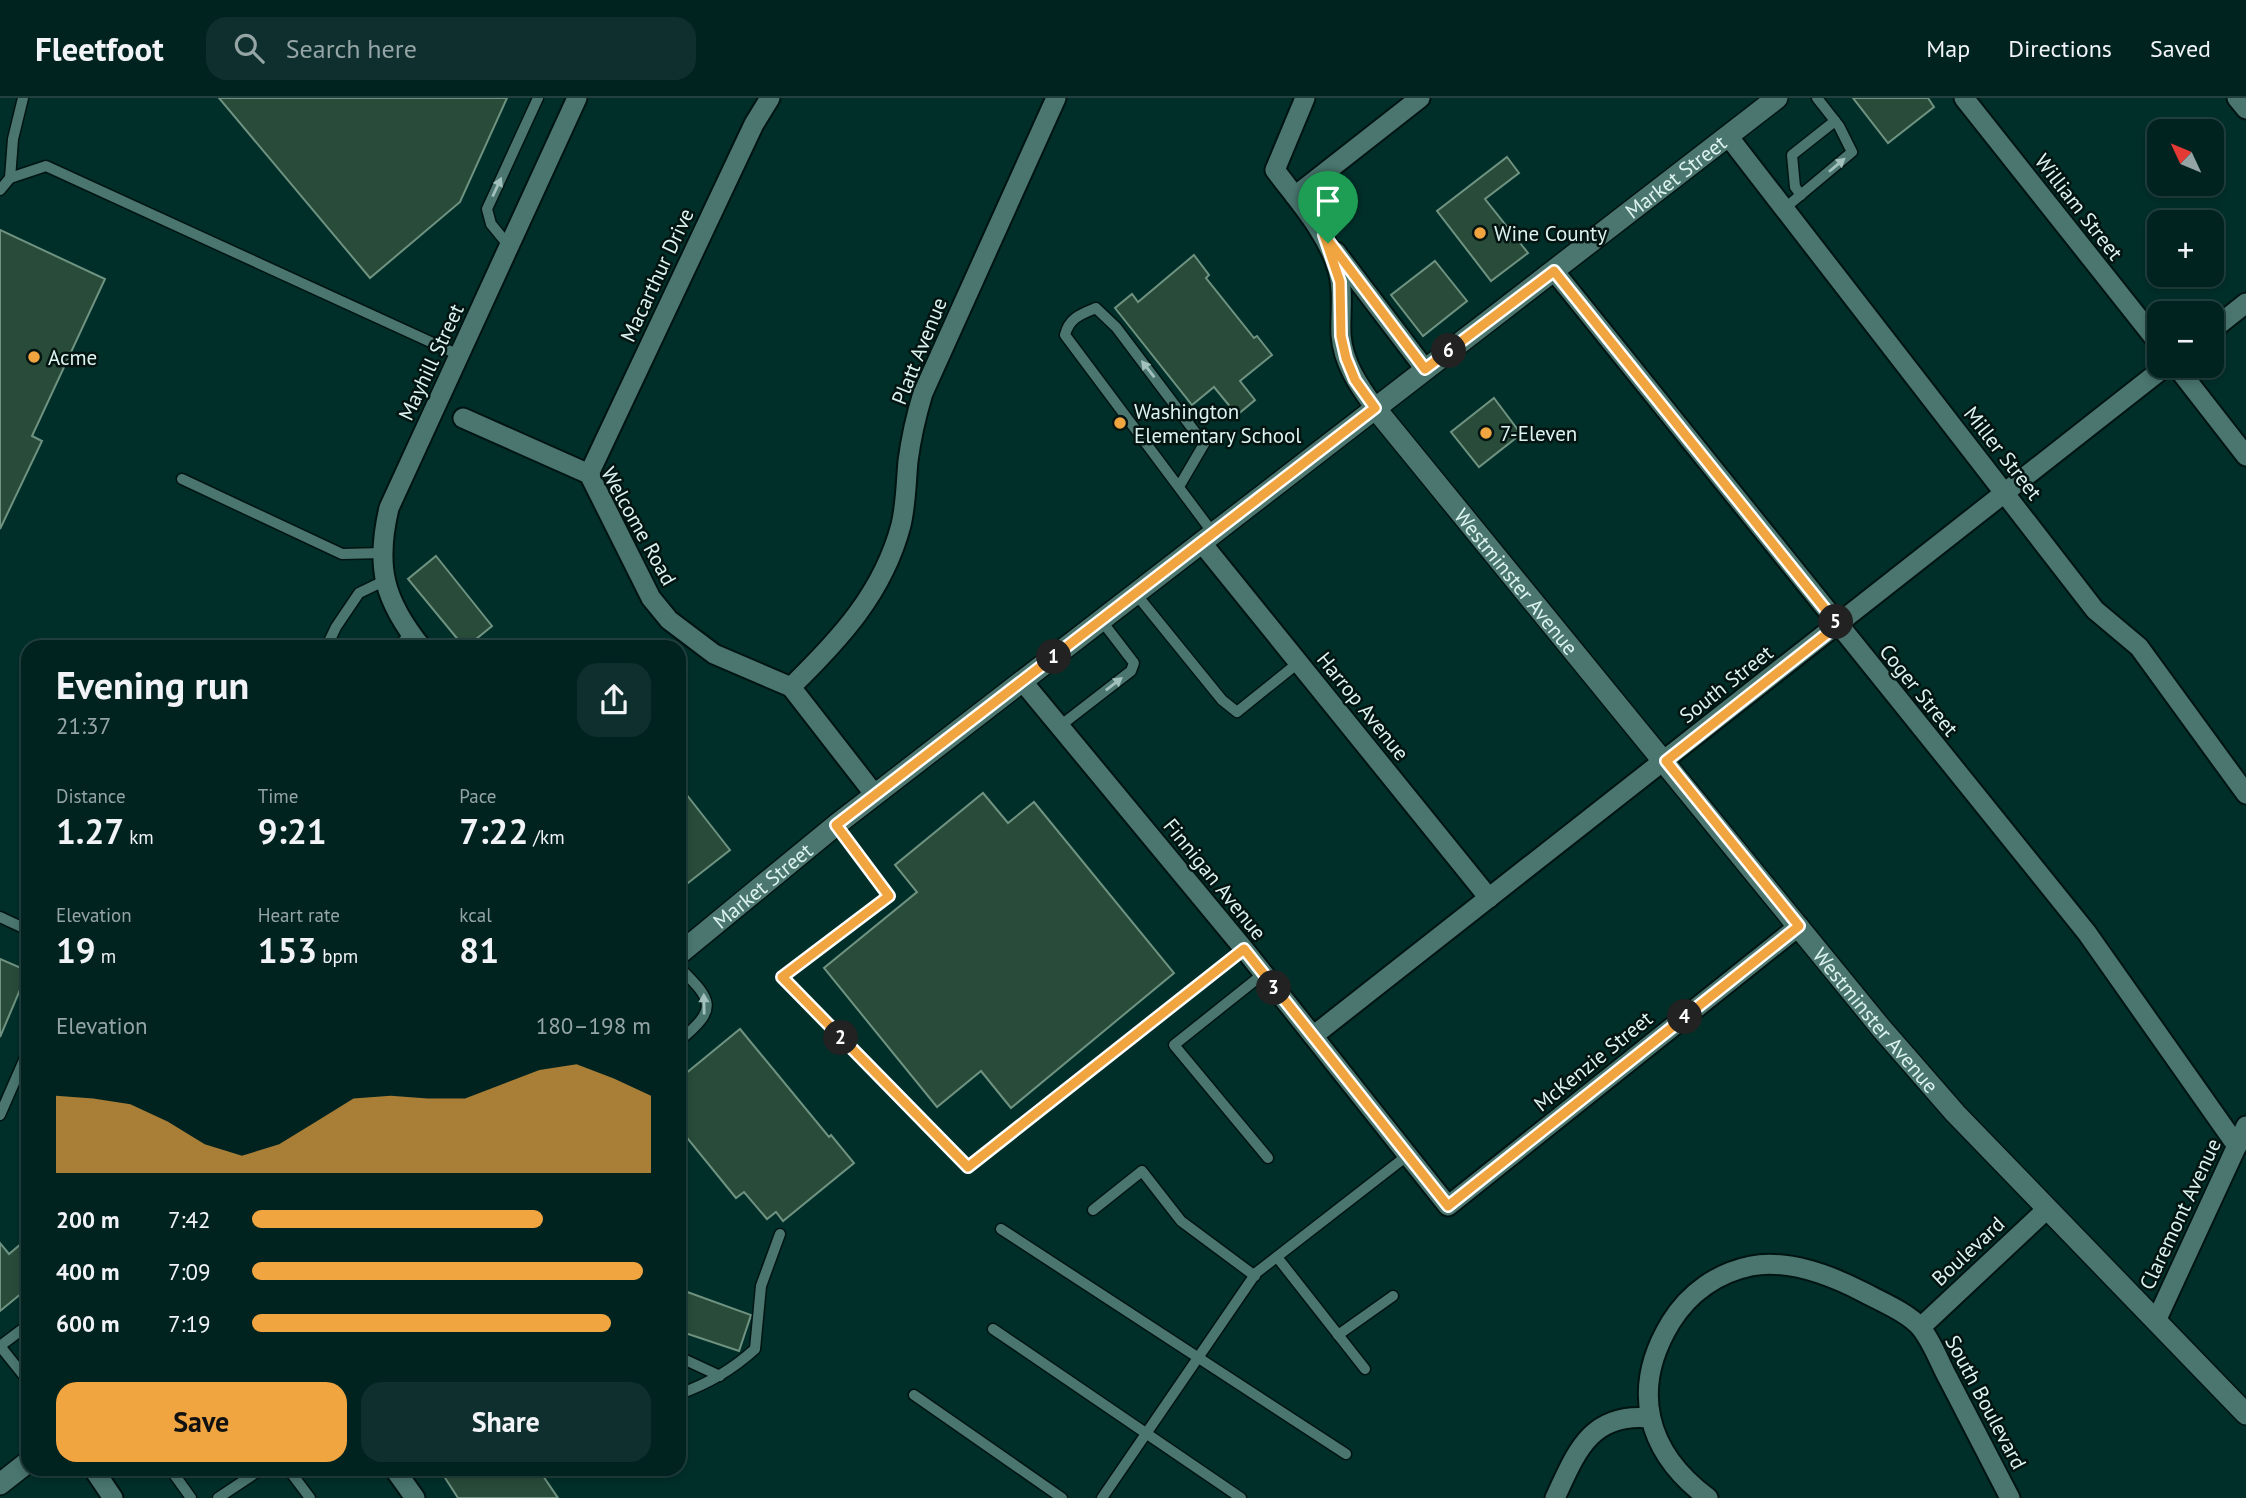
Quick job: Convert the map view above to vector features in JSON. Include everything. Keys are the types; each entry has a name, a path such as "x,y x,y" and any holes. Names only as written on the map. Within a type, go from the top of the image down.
{"main road":[{"name":"Market Street","path":"686,948 836,825 1776,98"},
{"name":"Westminster Avenue","path":"1375,408 1955,1113 2246,1414"},
{"path":"0,1484 21,1468"}],"street":[{"name":"Mayhill Street","path":"409,640 390,600 386,580 383,553 389,508 577,98"},
{"name":"Macarthur Drive","path":"589,474 754,124 770,98"},
{"name":"Platt Avenue","path":"791,687 853,623 890,560 901,525 914,426 923,393 1056,98"},
{"path":"1306,98 1275,170 1425,369"},
{"path":"1295,196 1420,98"},
{"name":"William Street","path":"1964,98 2147,329"},
{"path":"2237,98 2246,109"},
{"name":"Miller Street","path":"1728,136 2095,610 2139,647 2246,794"},
{"path":"1324,235 1340,282 1341,336 1346,358 1355,380 1375,408"},
{"name":"Coger Street","path":"1554,271 2087,933 2237,1146"},
{"path":"2224,320 2246,303"},
{"name":"South Street","path":"1313,1036 2151,378"},
{"path":"2185,378 2246,456"},
{"name":"Welcome Road","path":"463,418 589,474 651,598 669,620 714,654 791,687 875,795"},
{"name":"Harrop Avenue","path":"1207,537 1298,663 1489,898"},
{"name":"Finnigan Avenue","path":"1023,681 1244,949 1448,1206"},
{"name":"McKenzie Street","path":"1448,1206 1799,926"},
{"name":"Claremont Avenue","path":"2156,1321 2246,1126"},
{"name":"Boulevard","path":"1921,1327 2047,1209"},
{"path":"1709,1498 1671,1461 1657,1440 1650,1418 1647,1385 1651,1360 1661,1338 1691,1297 1728,1273 1753,1266 1777,1265 1821,1274 1884,1303 1921,1327"},
{"name":"South Boulevard","path":"1921,1327 2010,1498"},
{"path":"1555,1498 1578,1448 1589,1436 1621,1419 1650,1418"},
{"path":"98,1476 113,1498"},
{"path":"399,1476 415,1498"}],"lane":[{"path":"10,178 10,156 23,98"},
{"path":"509,246 491,225 487,209 538,98"},
{"path":"1785,208 1852,152 1835,121 1817,98"},
{"path":"1801,195 1795,187 1792,155 1835,121"},
{"path":"0,190 10,178 46,166 459,355"},
{"path":"1180,485 1204,444 1115,327 1096,307 1078,315 1067,324 1065,335 1180,485 1207,537"},
{"path":"182,479 342,554 383,553"},
{"path":"330,640 359,593 386,580"},
{"path":"1135,593 1222,700 1237,712 1298,663"},
{"path":"1060,726 1131,671 1134,663 1101,620"},
{"path":"836,825 889,896 782,977 968,1167 1244,949"},
{"path":"0,917 21,927"},
{"path":"686,974 704,992 707,1007 703,1021 686,1035"},
{"path":"1263,974 1174,1045 1268,1158"},
{"path":"0,1115 21,1067"},
{"path":"1102,1498 1255,1276 1408,1155"},
{"path":"1093,1210 1142,1171 1181,1222 1255,1276"},
{"path":"1001,1228 1197,1359 1346,1454"},
{"path":"686,1391 720,1376 755,1349 761,1286 780,1234"},
{"path":"1278,1257 1365,1369"},
{"path":"1338,1335 1393,1296"},
{"path":"993,1329 1241,1498"},
{"path":"21,1330 0,1346 21,1372"},
{"path":"686,1360 720,1376"},
{"path":"914,1395 1062,1498"},
{"path":"175,1476 191,1498"},
{"path":"218,1498 252,1476"},
{"path":"294,1476 310,1498"},
{"path":"236,1487 241,1498"}],"building":[{"path":"219,98 507,98 460,202 370,278"},
{"path":"1853,98 1928,98 1934,107 1888,143"},
{"name":"Wine County","path":"1507,157 1519,173 1485,199 1528,253 1491,281 1437,211"},
{"name":"Acme","path":"0,230 105,279 32,436 42,441 0,529"},
{"path":"1194,255 1209,275 1206,278 1254,338 1257,336 1272,355 1240,381 1255,400 1237,415 1214,387 1192,405 1115,308 1132,294 1138,302"},
{"path":"1435,261 1467,301 1423,336 1391,295"},
{"name":"7-Eleven","path":"1494,398 1521,434 1479,467 1451,432"},
{"path":"436,556 492,626 475,640 458,640 408,579"},
{"path":"983,793 1008,823 1034,802 1174,973 1011,1108 981,1071 937,1107 824,968 917,892 895,865"},
{"path":"686,794 730,850 686,885"},
{"path":"0,959 21,968 21,988 0,1037"},
{"path":"740,1029 829,1137 831,1135 854,1163 783,1221 776,1212 767,1219 744,1192 736,1198 686,1137 686,1073"},
{"path":"0,1243 9,1254 21,1244 21,1294 0,1311"},
{"path":"686,1292 751,1315 739,1351 686,1333"},
{"path":"444,1476 543,1476 558,1498 458,1498"}],"place":[{"name":"Wine County","path":"1480,233"},
{"name":"Acme","path":"34,357"},
{"name":"Washington Elementary School","path":"1120,423"},
{"name":"7-Eleven","path":"1486,433"}],"route":[{"path":"1324,235 1425,369 1554,271 1838,625 1666,761 1799,926 1448,1206 1244,949 968,1167 782,977 889,896 836,825 1375,408 1355,380 1346,358 1341,336 1342,294 1328,243 1324,235"}]}
